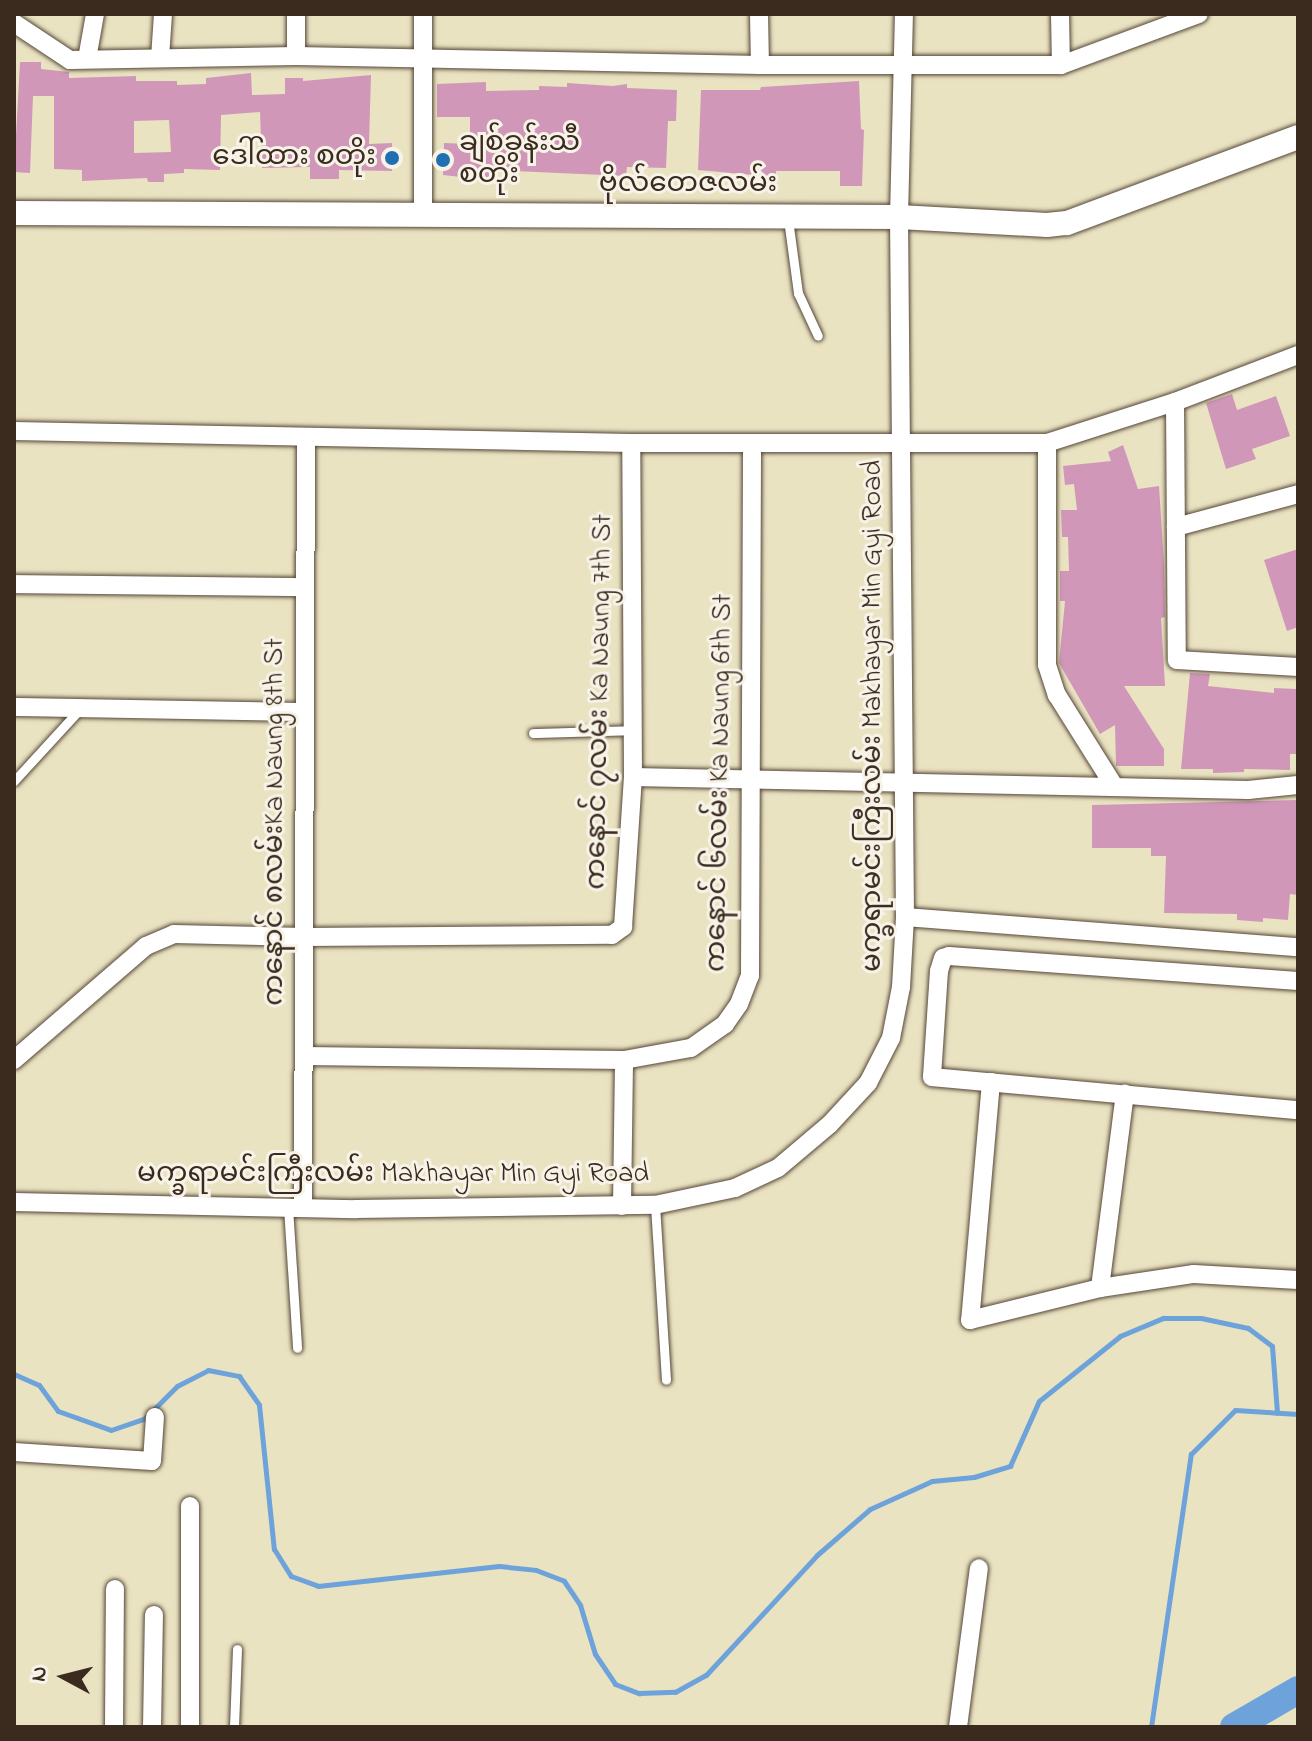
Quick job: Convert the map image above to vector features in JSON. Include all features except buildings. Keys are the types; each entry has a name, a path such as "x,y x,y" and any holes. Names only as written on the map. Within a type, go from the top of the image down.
{"main road":[{"name":"ဗိုလ်တေဇလမ်း","path":"14,213 899,217 1047,225 1067,223 1298,137"}],"street":[{"path":"87,59 95,14"},
{"path":"160,58 163,14"},
{"path":"296,14 296,56"},
{"path":"423,14 423,214"},
{"path":"759,14 760,65"},
{"name":"မက္ခရာမင်းကြီးလမ်း Makhayar Min Gyi Road","path":"14,1202 296,1207 655,1205 735,1188 778,1168 830,1124 868,1083 891,1038 901,987 905,917 899,217 904,14"},
{"path":"1060,14 1061,65"},
{"path":"14,23 70,60 296,56 760,65 1061,65 1198,14"},
{"path":"14,431 631,443 1047,443 1297,360"},
{"path":"1175,402 1177,660 1298,667"},
{"name":"ကနောင် ၈လမ်းKa Naung 8th St","path":"296,1207 304,1056 306,438"},
{"name":"ကနောင် ၇လမ်း Ka Naung 7th St","path":"304,937 612,935 623,927 627,914 633,777 631,443"},
{"path":"1047,443 1047,665 1057,695 1114,786"},
{"name":"ကနောင် ၆လမ်း Ka Naung 6th St","path":"304,1056 624,1060 691,1048 725,1024 739,1004 750,976 752,444"},
{"path":"1176,527 1298,494"},
{"path":"14,584 305,587"},
{"path":"14,707 305,712"},
{"path":"633,777 904,780 1248,790 1298,785"},
{"path":"905,917 1298,947"},
{"path":"14,1060 146,946 174,934 304,937"},
{"path":"1298,981 943,958 932,1077 1298,1110"},
{"path":"622,1206 624,1060"},
{"path":"991,1082 970,1320 1100,1288 1194,1274 1298,1280"},
{"path":"1100,1288 1125,1094"},
{"path":"14,1452 152,1461 155,1417"},
{"path":"190,1506 190,1727"},
{"path":"958,1727 979,1568"},
{"path":"114,1727 115,1589"},
{"path":"152,1727 154,1615"}],"lane":[{"path":"788,216 798,293 818,336"},
{"path":"14,781 81,707"},
{"path":"533,733 633,730"},
{"path":"655,1205 666,1380"},
{"path":"296,1207 297,1348"},
{"path":"234,1727 237,1649"}],"waterway":[{"path":"14,1374 39,1385 58,1411 111,1430 145,1418 177,1386 208,1370 239,1376 259,1405 274,1549 291,1576 318,1586 499,1566 536,1570 564,1581 580,1605 595,1654 615,1684 639,1693 675,1692 706,1675 817,1555 870,1509 932,1481 974,1477 1010,1466 1039,1401 1120,1336 1163,1318 1201,1318 1248,1328 1272,1346 1277,1413"},
{"path":"1151,1727 1191,1454 1235,1410 1298,1414"},
{"path":"1234,1727 1298,1690"}],"place":[{"name":"ဒေါ်ထား စတိုး","path":"392,158"},
{"name":"ချစ်ခွန်းသီ စတိုး","path":"443,160"}]}
